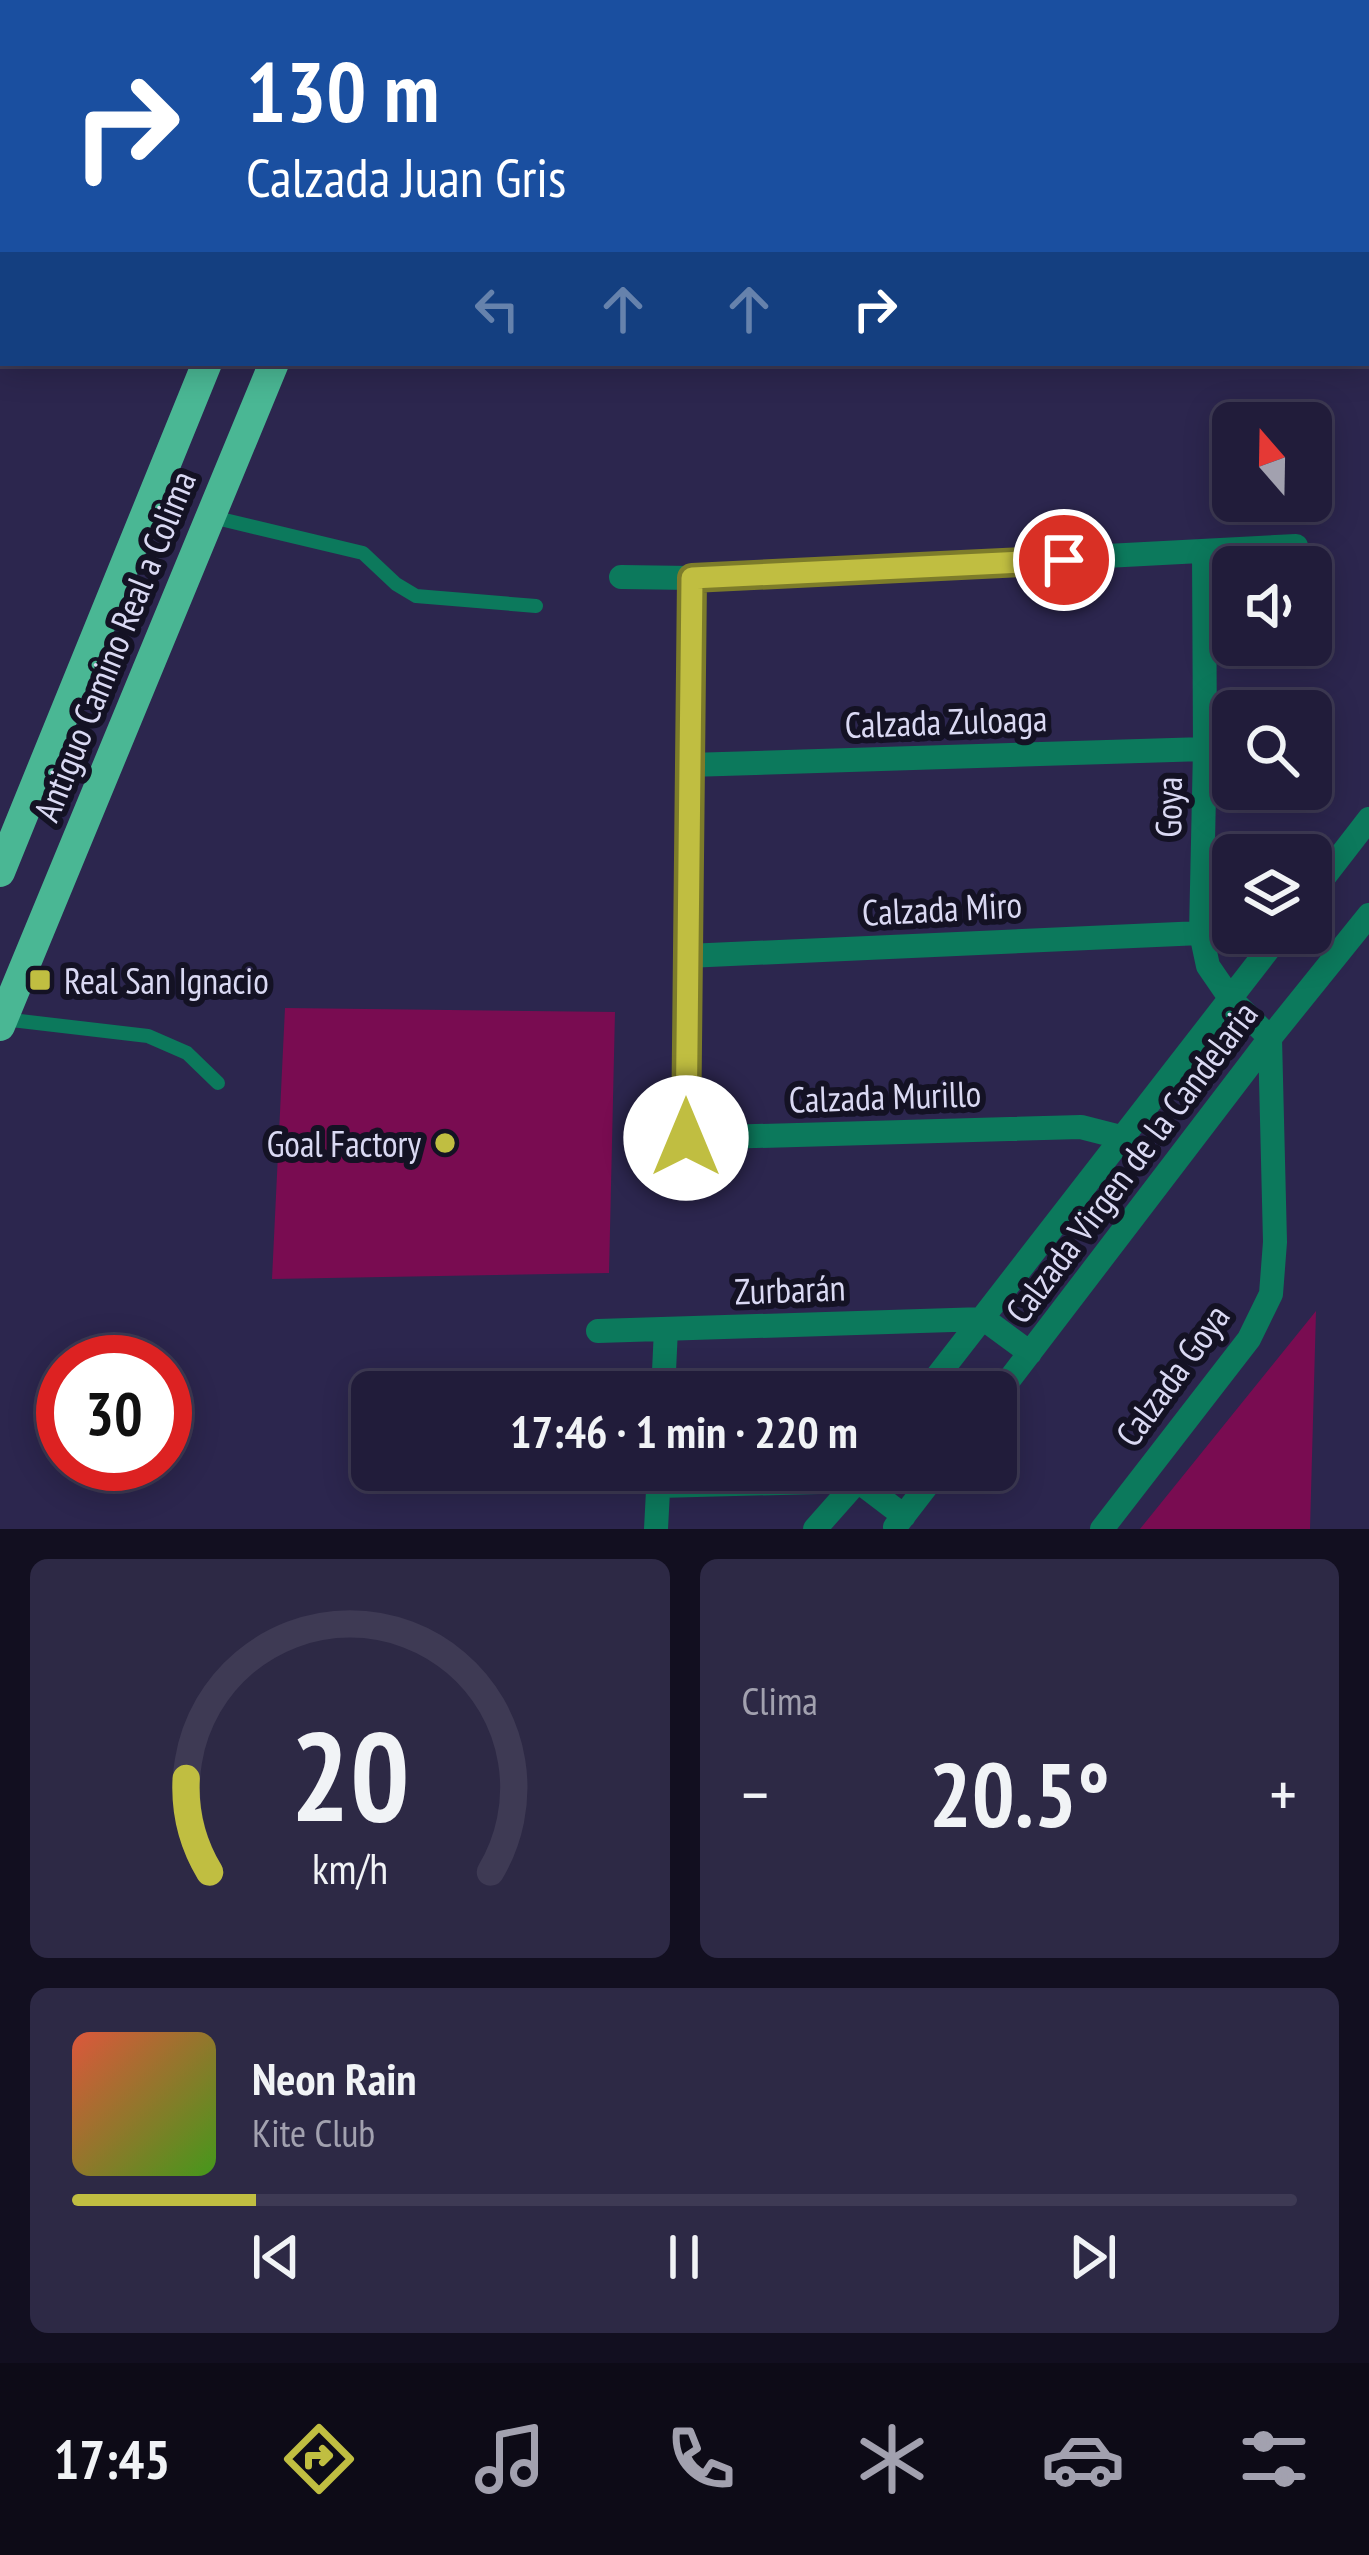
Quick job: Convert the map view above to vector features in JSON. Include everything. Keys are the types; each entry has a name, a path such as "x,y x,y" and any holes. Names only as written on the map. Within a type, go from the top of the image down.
{"main road":[{"name":"Antiguo Camino Real a Colima","path":"0,872 205,366"},
{"name":"Antiguo Camino Real a Colima","path":"1,1022 273,366"}],"street":[{"path":"621,577 692,578 1212,553"},
{"name":"Goya","path":"1204,554 1201,933 1208,966 1230,998 1270,1038"},
{"path":"686,1138 692,578"},
{"name":"Calzada Zuloaga","path":"688,765 1205,749"},
{"path":"1332,867 1369,819"},
{"name":"Calzada Virgen de la Candelaria","path":"1016,1371 1270,1038 1365,925"},
{"name":"Calzada Miro","path":"687,956 1201,933"},
{"name":"Calzada Virgen de la Candelaria","path":"942,1371 1265,954"},
{"name":"Calzada Goya","path":"1102,1529 1249,1339 1271,1294 1275,1242 1270,1038"},
{"name":"Calzada Murillo","path":"652,1158 686,1138 1082,1127 1124,1138"},
{"path":"984,1319 1030,1353"},
{"name":"Zurbarán","path":"598,1331 984,1319"},
{"path":"664,1371 666,1329"},
{"path":"656,1529 657,1491"},
{"path":"815,1529 848,1491"},
{"path":"874,1491 898,1522 922,1491"}],"lane":[{"path":"208,516 363,553 416,596 536,606"},
{"path":"1,1022 148,1036 187,1053 218,1083"}],"shaded area":[{"name":"Goal Factory","path":"285,1008 615,1012 609,1273 272,1279"},
{"path":"1316,1311 1310,1529 1140,1529"}],"place":[{"name":"Real San Ignacio","path":"40,980"},
{"name":"Goal Factory","path":"445,1143"}],"route":[{"path":"686,1138 692,578 1064,560"}]}
